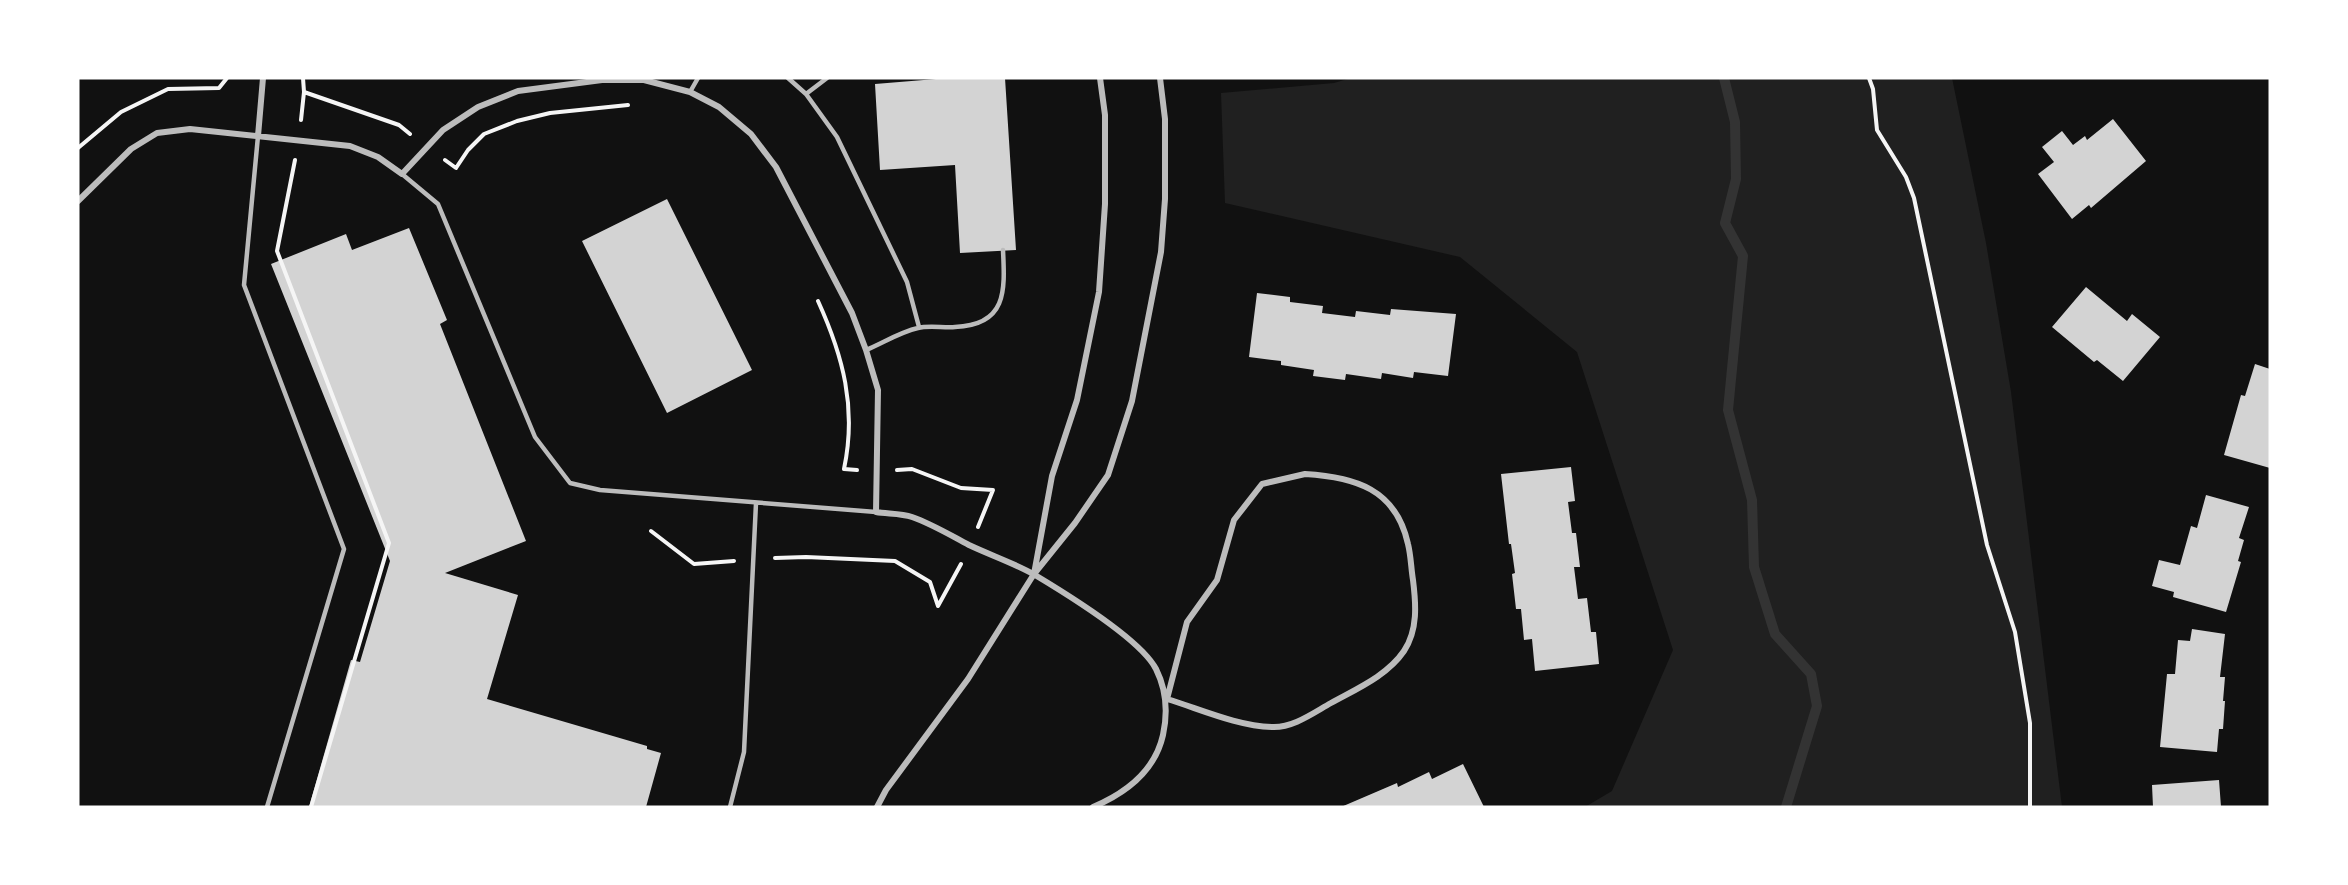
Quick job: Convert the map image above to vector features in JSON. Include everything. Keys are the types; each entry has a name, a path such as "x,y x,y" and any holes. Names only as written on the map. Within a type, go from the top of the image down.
{"street":[{"path":"258,135 263,78"},
{"path":"1034,574 1052,476 1077,399 1099,292 1105,204 1105,116 1100,78"},
{"path":"877,807 886,790 969,679 1034,574 1075,523 1108,475 1132,401 1161,252 1164,220 1165,119 1160,78"},
{"path":"78,201 131,149 157,133 190,129 350,146 378,157 402,174 443,130 477,106 518,91 602,80 644,80 690,92 718,107 751,134 776,167 852,313 878,390 876,512 909,516 1034,574 1128,638 1155,668 1167,699"},
{"path":"1093,807 1113,799 1131,786 1150,766 1161,742 1166,720 1167,699 1187,622 1217,580 1234,520 1262,484 1305,474 1334,476 1365,484 1392,507 1408,543 1416,604 1415,620 1404,651 1381,675 1299,721 1275,727 1250,724 1167,699"}],"lane":[{"path":"690,92 698,78"},
{"path":"788,78 806,94 837,137 907,282 919,327"},
{"path":"806,94 827,78"},
{"path":"258,135 244,285 344,549 267,807"},
{"path":"402,174 438,204 535,437 570,483 600,490 876,512"},
{"path":"866,350 919,327 964,327 985,320 998,308 1005,287 1003,250"},
{"path":"730,807 744,752 756,503"}],"path":[{"path":"78,148 121,112 168,89 219,88 227,78"},
{"path":"303,78 304,92 399,124 456,168 468,150 484,134 517,121 550,113 636,104"},
{"path":"1869,78 1873,89 1877,130 1906,177 1914,198 1987,545 2015,632 2030,723 2030,807"},
{"path":"651,531 694,564 806,557 895,561 930,582 938,606 970,545 993,490 962,488 912,469 844,470 849,445 849,402 841,359 815,295"}],"shaded area":[{"path":"1351,78 1952,78 1986,243 2011,392 2062,807 1585,807 1612,791 1673,650 1577,352 1460,257 1225,203 1221,93 1334,83"}],"building":[{"path":"948,78 1005,78 1016,250 960,253 955,165 880,170 875,84"},
{"path":"2113,119 2146,161 2091,208 2089,205 2072,219 2038,174 2054,162 2042,147 2062,131 2073,145 2085,136 2087,140"},
{"path":"667,199 752,370 667,413 582,241"},
{"path":"409,228 447,320 440,324 526,541 445,573 518,595 487,699 647,746 647,749 661,753 646,807 309,807 351,660 360,662 390,561 271,264 346,234 352,250"},
{"path":"2086,287 2127,321 2132,314 2160,337 2123,381 2097,360 2094,362 2052,327"},
{"path":"1257,293 1290,297 1290,302 1323,306 1322,313 1355,317 1356,311 1390,315 1391,309 1456,314 1448,376 1414,372 1413,378 1382,373 1381,379 1346,374 1345,380 1313,376 1314,370 1281,365 1281,361 1249,357"},
{"path":"2255,364 2270,369 2270,468 2224,455 2241,395 2245,396"},
{"path":"1571,467 1575,501 1568,502 1572,533 1576,533 1580,567 1574,567 1578,599 1587,598 1591,632 1596,632 1599,664 1535,671 1532,639 1524,640 1521,609 1516,609 1512,574 1515,573 1511,544 1509,544 1501,474"},
{"path":"2206,495 2249,507 2239,538 2244,540 2238,561 2241,562 2226,612 2173,597 2174,592 2152,586 2159,560 2180,565 2191,526 2197,528"},
{"path":"2192,629 2225,634 2220,677 2225,677 2223,701 2225,701 2223,729 2219,729 2217,752 2160,747 2167,674 2175,674 2178,640 2190,641"},
{"path":"1463,764 1484,807 1341,807 1397,783 1398,787 1429,772 1432,779"},
{"path":"2219,780 2221,807 2153,807 2152,785"}],"waterway":[{"path":"1724,78 1735,122 1736,179 1725,223 1743,256 1728,410 1752,500 1754,567 1775,634 1811,674 1817,706 1786,807"}]}
